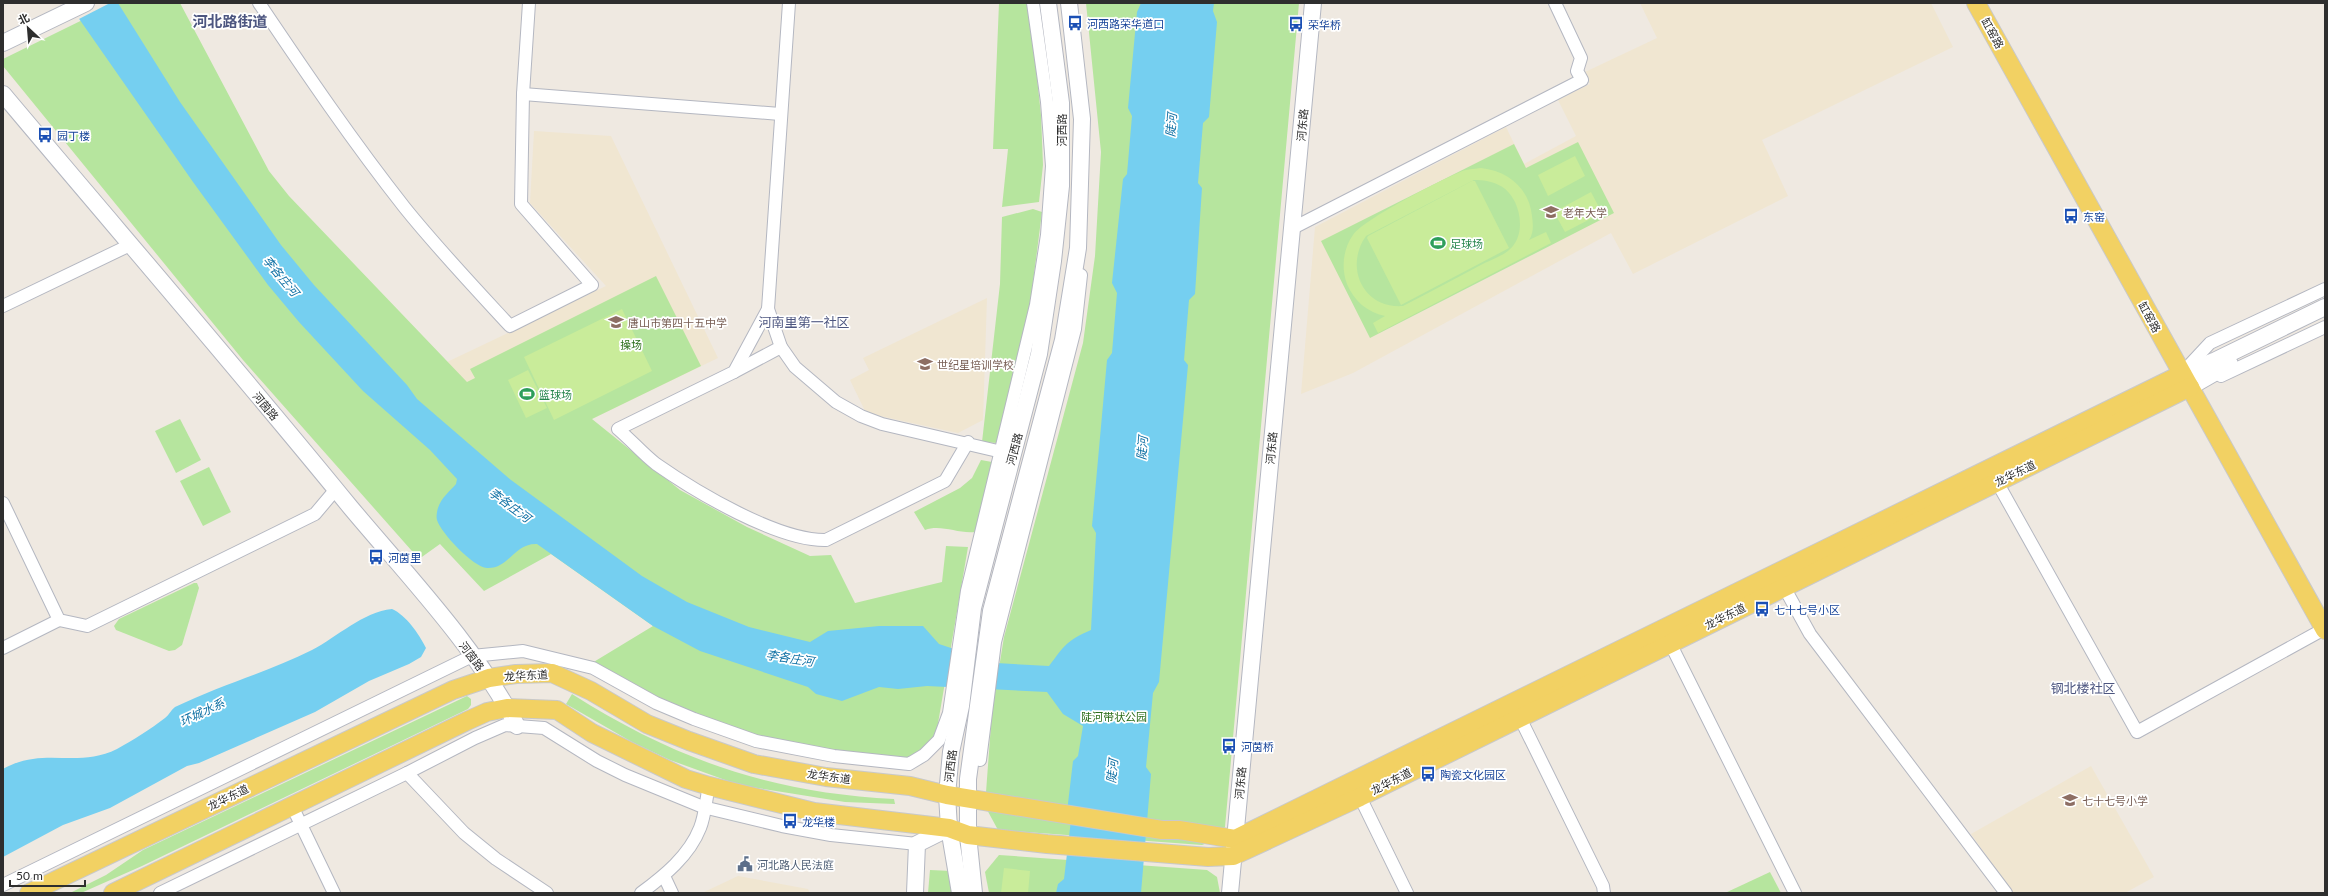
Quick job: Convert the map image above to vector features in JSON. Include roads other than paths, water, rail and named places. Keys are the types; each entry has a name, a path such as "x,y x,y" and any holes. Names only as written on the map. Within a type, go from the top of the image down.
{"main road":[{"path":"3,43 86,3"},
{"name":"河西路","path":"960,893 949,828 947,795 955,709 964,638 1039,354 1053,261 1061,186 1060,103 1048,3"},
{"name":"河西路","path":"974,893 968,835 968,779 982,705 991,642 991,612 1063,340 1078,248 1082,119 1069,3"},
{"name":"河东路","path":"1230,893 1313,3"},
{"name":"缸窑路","path":"1976,3 2325,629"},
{"name":"河茵路","path":"3,94 336,489 472,656 489,678 517,726"},
{"name":"龙华东道","path":"968,835 1047,844 1208,857 1234,848 1360,797 1997,482 2186,380 2214,361 2325,308"},
{"name":"龙华东道","path":"29,893 453,690 489,678 516,674 552,673 591,692 647,724 689,741 754,764 826,777 910,786 947,795 1162,830 1179,830 1234,848 2186,380 2219,369 2325,319"},
{"path":"113,893 487,712 507,708 557,710 592,733 686,779 709,786 814,812 949,828 968,835"},
{"path":"915,893 917,844 949,828"}],"street":[{"path":"259,3 320,93 405,208 437,246 510,326 592,285 521,204 523,94 529,3"},
{"path":"789,3 780,114 768,309 781,347 795,367 836,402 861,416 882,424 968,442 1002,452"},
{"path":"964,638 967,591 1002,452 1036,305 1047,234 1052,166 1047,102 1033,3"},
{"path":"991,642 1075,329 1087,179 1087,119 1077,3"},
{"path":"1293,228 1582,80 1577,71 1581,58 1555,3"},
{"path":"523,94 780,114"},
{"path":"3,306 130,245"},
{"path":"2186,380 2210,343 2325,289"},
{"path":"734,372 768,309"},
{"path":"2186,380 2224,375 2325,327"},
{"path":"781,347 734,372 618,429 656,463 706,494 765,526 809,540 826,540 945,481 968,442"},
{"path":"1997,482 2137,732 2325,629"},
{"path":"3,648 59,620 87,626 315,514 336,489"},
{"path":"3,503 59,620"},
{"path":"1784,587 1810,634 2006,893"},
{"path":"1670,643 1795,893"},
{"path":"3,885 472,656 524,651 593,668 656,703 694,719 756,741 834,756 909,764 924,755 939,740 955,709"},
{"path":"980,760 982,705"},
{"path":"1518,718 1596,872 1604,893"},
{"path":"160,893 407,773 475,738 505,725 544,728 625,775 704,807 782,826 831,834 917,844"},
{"path":"407,773 464,833 496,859 547,893"},
{"path":"641,893 664,876 682,857 700,828 709,786"},
{"path":"1360,797 1407,893"},
{"path":"292,806 334,893"},
{"path":"664,876 672,893"}],"water":[{"path":"68,3 118,3 180,102 281,245 314,285 407,385 417,399 511,480 642,576 687,602 749,627 810,642 828,631 879,626 923,626 939,644 996,663 1049,666 1067,644 1076,637 1091,630 1096,533 1092,526 1107,360 1112,353 1117,293 1112,283 1123,179 1127,174 1132,116 1128,108 1137,12 1141,3 1214,3 1213,11 1217,22 1209,117 1203,123 1198,183 1202,188 1195,294 1189,300 1184,360 1188,365 1159,682 1153,693 1146,767 1151,774 1141,893 1056,893 1058,884 1064,879 1071,820 1067,812 1073,761 1078,756 1083,726 1063,714 1047,692 927,686 898,689 879,687 842,701 816,694 808,687 700,651 653,626 537,544 523,547 501,565 495,567 487,568 481,566 466,556 451,541 440,526 437,519 439,504 456,484 457,479 430,450 363,391 299,322 268,285 193,182"},
{"name":"环城水系","path":"392,609 407,620 420,637 426,648 421,657 409,664 369,681 315,712 199,763 187,766 110,808 63,825 3,857 3,769 18,762 32,759 88,757 102,755 117,749 160,722 175,707 295,658 321,645 361,620 381,611"}],"place":[{"name":"河西路荣华道口","path":"1075,23"},
{"name":"荣华桥","path":"1296,24"},
{"name":"园丁楼","path":"45,135"},
{"name":"老年大学","path":"1551,212"},
{"name":"东窑","path":"2071,216"},
{"name":"足球场","path":"1438,243"},
{"name":"唐山市第四十五中学","path":"616,322"},
{"name":"世纪星培训学校","path":"925,364"},
{"name":"篮球场","path":"527,394"},
{"name":"河茵里","path":"376,557"},
{"name":"七十七号小区","path":"1762,609"},
{"name":"河茵桥","path":"1229,746"},
{"name":"陶瓷文化园区","path":"1428,774"},
{"name":"七十七号小学","path":"2070,800"},
{"name":"龙华楼","path":"790,821"},
{"name":"河北路人民法庭","path":"745,864"}],"district":[{"name":"河北路街道","path":"230,21"},
{"name":"河南里第一社区","path":"804,322"},
{"name":"钢北楼社区","path":"2083,688"}],"water label":[{"name":"陡河","path":"1171,125"},
{"name":"李各庄河","path":"281,276"},
{"name":"陡河","path":"1142,448"},
{"name":"李各庄河","path":"510,505"},
{"name":"李各庄河","path":"790,658"},
{"name":"陡河","path":"1112,771"}],"park label":[{"name":"操场","path":"631,344"},
{"name":"陡河带状公园","path":"1114,716"}]}
